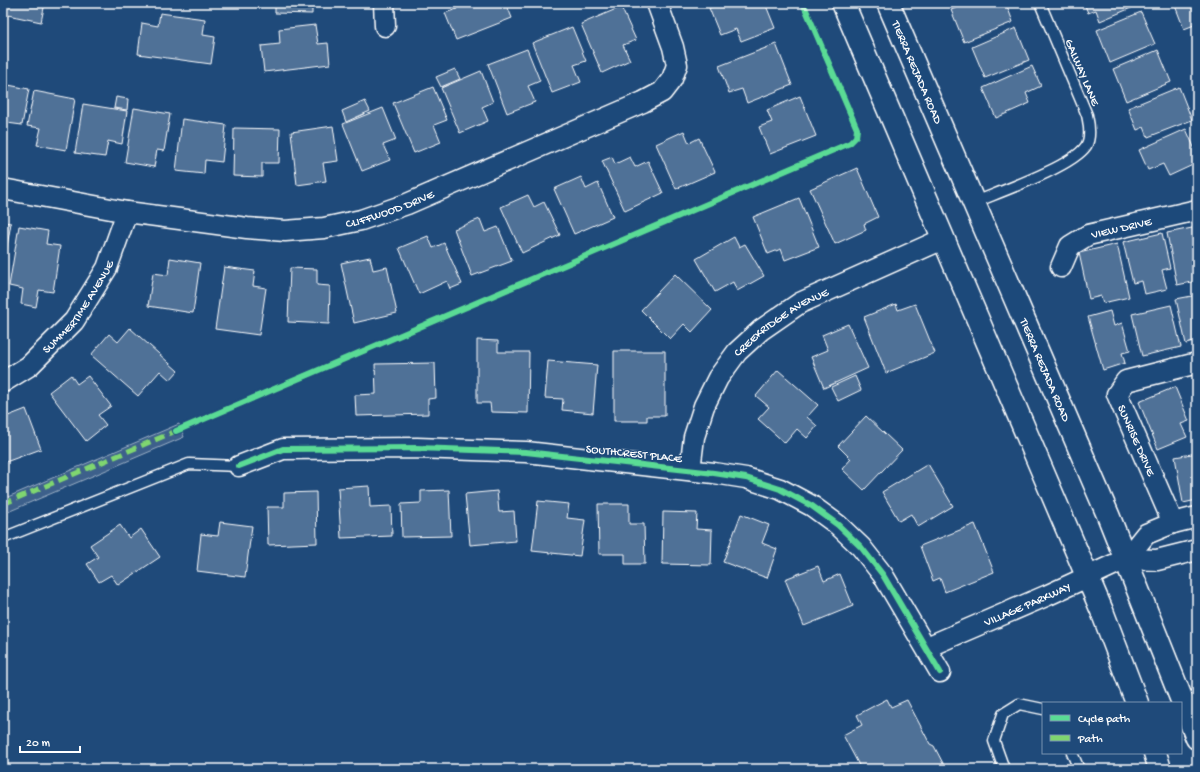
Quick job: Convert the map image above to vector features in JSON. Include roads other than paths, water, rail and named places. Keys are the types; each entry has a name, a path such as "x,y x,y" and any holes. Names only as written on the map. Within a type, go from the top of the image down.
{"main road":[{"path":"843,3 1087,576 1138,702"},
{"name":"TIERRA REJADA ROAD","path":"888,3 1126,559 1197,738"},
{"path":"1155,754 1160,769"}],"street":[{"path":"384,3 384,26"},
{"name":"CLIFFWOOD DRIVE","path":"3,189 126,212 248,228 285,231 331,226 361,220 407,204 643,102 662,92 672,79 677,65 673,47 657,3"},
{"name":"VIEW DRIVE","path":"1061,267 1070,246 1088,235 1197,210"},
{"name":"SUMMERTIME AVENUE","path":"3,382 29,366 74,321 107,268 126,212"},
{"name":"CREEKRIDGE AVENUE","path":"690,470 694,437 707,399 718,378 737,352 761,330 800,303 943,239"},
{"name":"SUNRISE DRIVE","path":"1173,523 1116,394 1126,381 1197,363"},
{"name":"SOUTHCREST PLACE","path":"239,466 283,449 417,448 526,452 690,470 746,478 780,489 812,506 838,525 861,547 883,575 927,647 940,672"},
{"name":"VILLAGE PARKWAY","path":"1126,559 1146,534 1173,523 1197,518"},
{"name":"VILLAGE PARKWAY","path":"927,647 1048,595 1126,559 1157,560 1197,550"}],"lane":[{"name":"GALWAY LANE","path":"973,203 1066,163 1087,145 1090,129 1087,115 1040,3"},
{"path":"3,538 189,464 239,466"},
{"path":"1004,769 994,741 1003,714 1019,704 1042,709"},
{"path":"1072,754 1079,769"}]}
